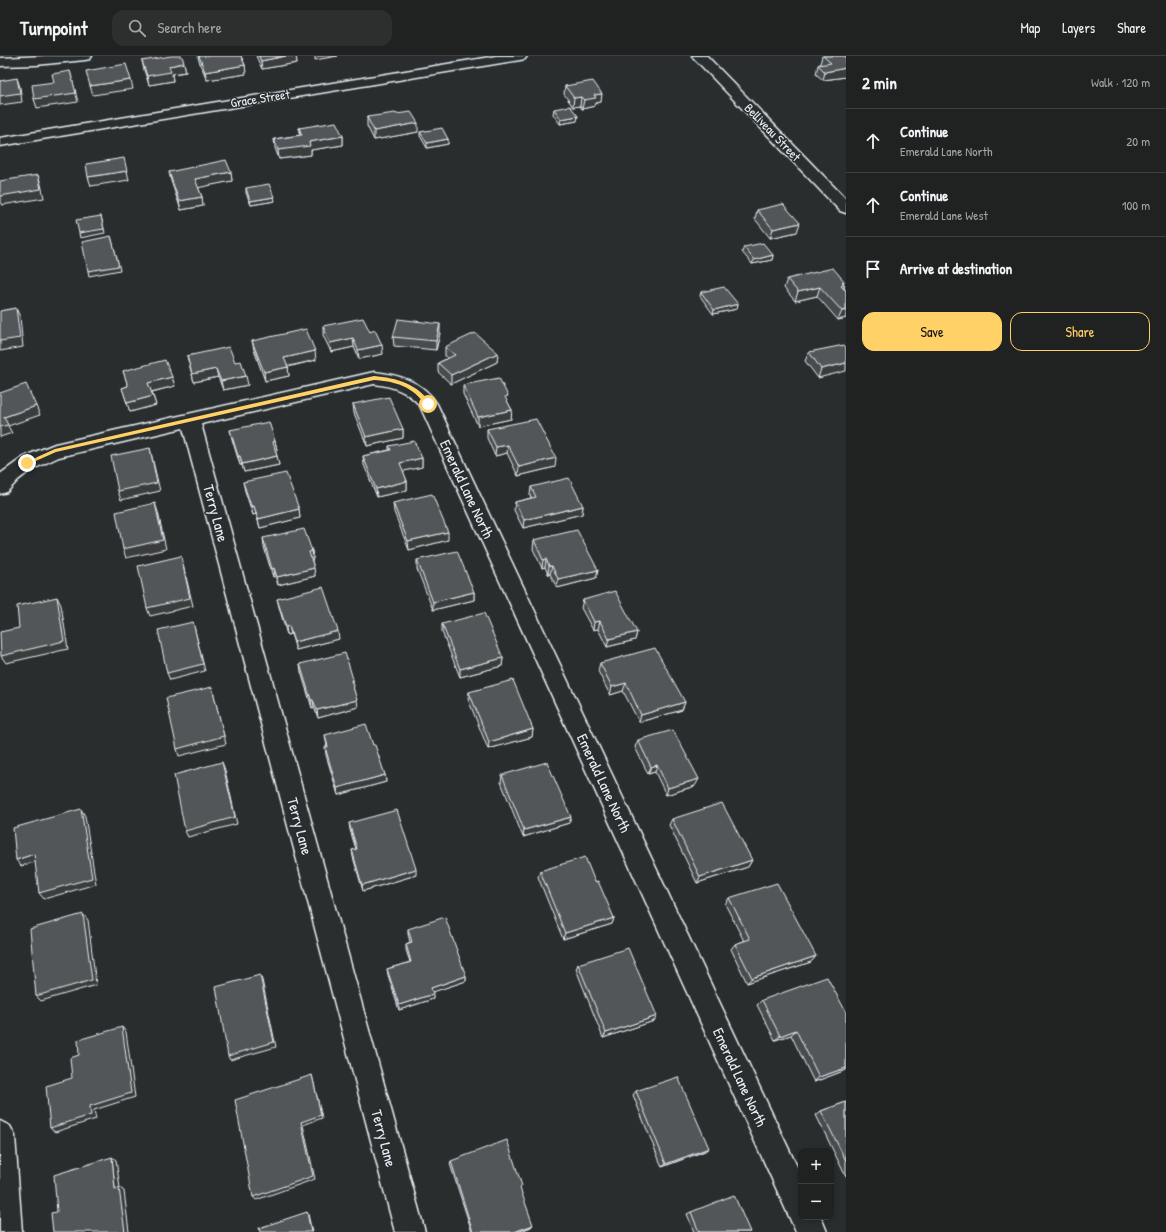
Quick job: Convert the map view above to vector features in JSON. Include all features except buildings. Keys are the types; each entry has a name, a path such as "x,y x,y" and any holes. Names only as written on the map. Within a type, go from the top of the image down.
{"street":[{"path":"0,62 36,61 86,56"},
{"name":"Grace Street","path":"0,142 520,56"},
{"name":"Belliveau Street","path":"699,56 846,208"},
{"name":"Emerald Lane North","path":"0,487 6,479 27,463 55,451 374,378 385,379 403,384 414,389 423,396 798,1202"},
{"name":"Terry Lane","path":"190,419 410,1232"},
{"path":"0,1136 7,1232"},
{"path":"806,1220 812,1232"}],"route":[{"path":"27,463 40,456 55,451 374,378 385,379 414,389 423,396 428,404"}]}
